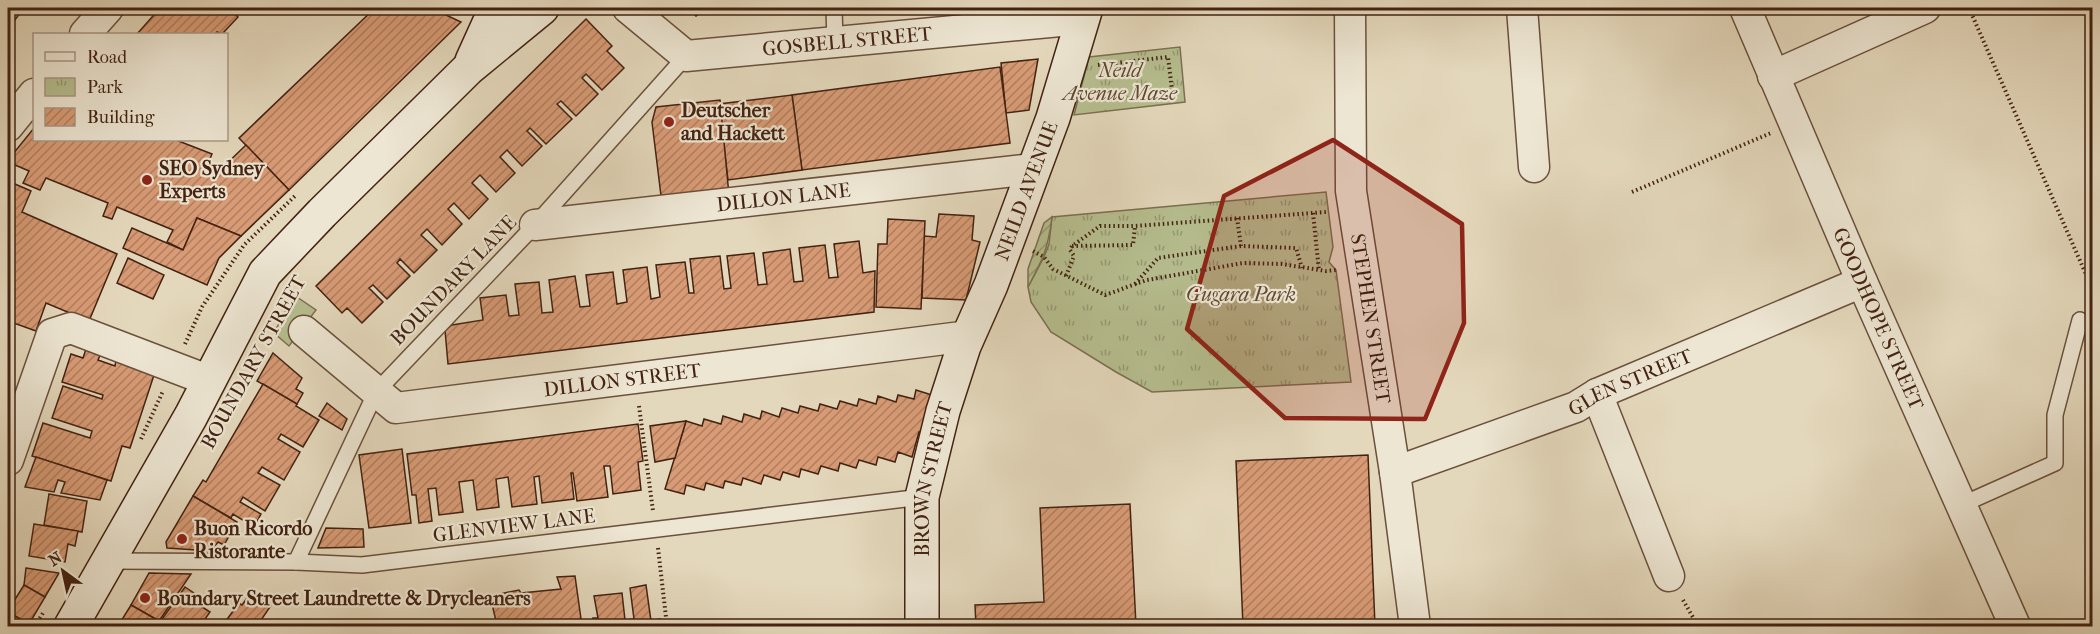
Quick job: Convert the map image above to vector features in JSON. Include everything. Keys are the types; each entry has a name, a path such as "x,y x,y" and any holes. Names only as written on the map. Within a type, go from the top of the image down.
{"main road":[{"path":"469,68 496,8"},
{"name":"BOUNDARY STREET","path":"71,627 210,381 265,273 322,213 469,68 542,8"},
{"name":"NEILD AVENUE","path":"969,336 1053,118 1084,13"},
{"name":"BROWN STREET","path":"922,627 922,497 943,411 969,336"}],"street":[{"path":"86,33 108,8"},
{"path":"628,8 686,56"},
{"name":"STEPHEN STREET","path":"1350,8 1351,191 1395,472 1414,627"},
{"path":"1522,8 1534,167"},
{"name":"GOODHOPE STREET","path":"1746,8 1862,282 2015,627"},
{"path":"1773,76 1925,8"},
{"name":"GOSBELL STREET","path":"686,56 835,43 1084,13"},
{"path":"8,126 33,95"},
{"name":"DILLON LANE","path":"535,225 1033,169"},
{"name":"GLEN STREET","path":"1395,472 1576,407 1597,394 1862,282"},
{"path":"8,460 52,334 71,328 210,381"},
{"name":"DILLON STREET","path":"304,331 396,408 969,336"},
{"path":"1597,394 1669,576"}],"lane":[{"path":"834,8 835,43"},
{"name":"BOUNDARY LANE","path":"296,562 375,392 535,225 686,56"},
{"path":"1961,505 2055,464 2055,414 2080,320"},
{"name":"GLENVIEW LANE","path":"109,561 296,562 362,565 922,497"}],"path":[{"path":"1969,8 2092,288"},
{"path":"1068,68 1168,57 1172,90"},
{"path":"1632,192 1794,124"},
{"path":"1313,213 1319,270"},
{"path":"1066,276 1074,256 1070,250 1072,246 1100,226 1135,226 1305,214"},
{"path":"1237,218 1241,246"},
{"path":"1072,246 1133,245 1135,226"},
{"path":"1008,237 1044,257 1053,269 1105,295 1187,271 1243,262 1282,264 1326,271 1362,265"},
{"path":"1135,285 1158,258 1241,246 1296,248 1302,268"},
{"path":"636,378 668,627"},
{"path":"1687,608 1698,627"}],"highlighted area":[{"path":"1333,140 1462,224 1464,323 1425,419 1285,418 1187,329 1224,196"}],"green space":[{"name":"Neild Avenue Maze","path":"1180,47 1185,102 1074,115 1089,57"},
{"name":"Gugara Park","path":"1326,192 1333,247 1329,262 1336,270 1351,382 1152,392 1051,332 1031,302 1028,287 1049,244 1052,217"},
{"path":"1052,217 1044,253 1028,287 1028,269 1044,223"},
{"path":"294,295 316,310 289,346 274,333"}],"building":[{"path":"8,8 24,8 8,29"},
{"path":"160,8 239,8 234,13 238,17 223,33 138,33"},
{"path":"375,8 431,8 461,22 289,190 239,138"},
{"path":"687,8 702,8 704,10 696,16"},
{"path":"586,19 612,46 607,51 624,68 602,90 586,74 582,78 598,94 576,116 561,101 557,104 572,119 546,144 530,128 527,131 542,146 522,166 507,150 500,157 515,173 496,192 480,175 472,183 488,199 469,219 454,203 448,209 462,224 442,245 427,229 421,235 437,250 414,273 400,259 397,263 410,276 387,299 373,285 369,288 383,302 362,323 347,308 342,313 316,286"},
{"path":"1038,59 1029,110 1006,113 1001,63"},
{"path":"1000,67 1010,143 802,170 792,95"},
{"path":"792,95 802,170 728,180 719,104"},
{"path":"720,100 729,195 662,204 652,122 656,107"},
{"path":"33,129 33,141 179,141 212,154 207,166 220,170 246,145 289,190 241,236 197,218 183,250 167,242 173,230 117,207 112,219 103,216 108,203 46,178 40,190 23,183 29,171 8,160"},
{"path":"8,181 31,191 22,212 117,254 89,321 46,303 36,331 8,321"},
{"path":"939,214 974,216 972,240 980,242 966,300 922,298 924,236 936,237"},
{"path":"197,218 241,236 219,258 207,285 123,248 132,228 183,250"},
{"path":"888,219 925,221 921,309 876,307 878,244 887,244"},
{"path":"859,241 863,273 875,271 874,312 448,364 445,330 452,325 483,320 480,298 506,295 509,316 519,315 515,284 539,282 542,313 553,312 549,280 575,276 580,307 590,306 586,275 613,272 617,304 627,302 623,270 647,267 651,299 660,297 656,265 685,262 689,293 694,293 690,259 720,256 724,289 731,288 727,256 754,253 758,285 767,284 763,253 790,249 794,282 803,281 799,248 825,245 829,278 838,277 834,244"},
{"path":"128,258 164,275 153,299 117,283"},
{"path":"8,321 14,323 9,337 8,337"},
{"path":"86,349 101,353 98,360 115,366 116,360 155,372 130,448 122,446 111,481 32,456 43,423 90,438 92,431 52,418 63,386 102,399 103,395 62,382 71,354 83,358"},
{"path":"273,353 302,378 296,389 303,393 297,404 257,381"},
{"path":"263,384 319,420 303,447 281,434 278,439 300,452 284,480 262,467 258,473 280,485 265,511 243,497 240,502 261,514 254,527 233,514 231,518 193,496 203,480 206,482"},
{"path":"916,390 935,396 923,433 919,432 912,457 898,452 895,462 878,457 876,465 859,460 856,468 840,463 838,471 821,466 818,474 801,469 799,477 783,472 780,480 764,475 761,484 743,478 741,485 725,481 723,488 706,483 704,490 686,485 684,494 665,489 686,421 702,426 704,419 721,424 723,416 742,422 744,414 760,419 762,411 779,417 782,408 798,413 800,406 818,411 820,404 837,409 840,401 857,406 859,399 876,404 878,396 896,402 898,395 914,399"},
{"path":"327,403 347,419 342,430 319,416"},
{"path":"686,421 675,458 655,462 650,426"},
{"path":"638,424 643,461 638,462 641,490 613,494 610,466 604,466 608,497 577,501 573,473 571,473 574,499 542,503 539,476 534,477 537,504 512,507 508,477 496,479 499,507 477,510 473,480 459,482 463,512 439,515 436,488 428,489 432,521 419,523 416,495 412,495 407,454"},
{"path":"402,449 411,523 369,528 359,455"},
{"path":"1368,455 1375,626 1243,626 1236,461"},
{"path":"36,457 107,480 100,500 61,493 65,482 58,480 54,492 25,487"},
{"path":"49,494 87,501 82,532 44,525"},
{"path":"193,496 237,522 224,545 218,542 211,551 167,548 166,542"},
{"path":"1130,504 1136,626 976,626 975,605 1044,602 1040,508"},
{"path":"34,524 78,531 75,546 68,544 65,562 29,556"},
{"path":"326,528 363,529 364,547 318,548"},
{"path":"26,568 59,573 45,597 24,585"},
{"path":"149,573 191,574 159,621 131,605"},
{"path":"575,576 582,626 497,625 490,596 519,590 521,593 561,589 557,577"},
{"path":"24,585 45,597 29,624 8,612 12,600 14,601"},
{"path":"646,585 651,621 660,619 661,626 593,626 593,618 598,618 594,596 622,593 625,620 634,619 630,588"},
{"path":"185,587 203,599 199,605 210,612 200,626 157,626"},
{"path":"253,590 272,604 257,626 222,626 239,603 242,605"},
{"path":"131,605 159,621 155,626 118,626"},
{"path":"8,612 29,624 28,626 8,626"}],"place":[{"name":"Deutscher and Hackett","path":"669,122"},
{"name":"SEO Sydney Experts","path":"147,180"},
{"name":"Buon Ricordo Ristorante","path":"182,539"},
{"name":"Boundary Street Laundrette & Drycleaners","path":"145,598"}]}
